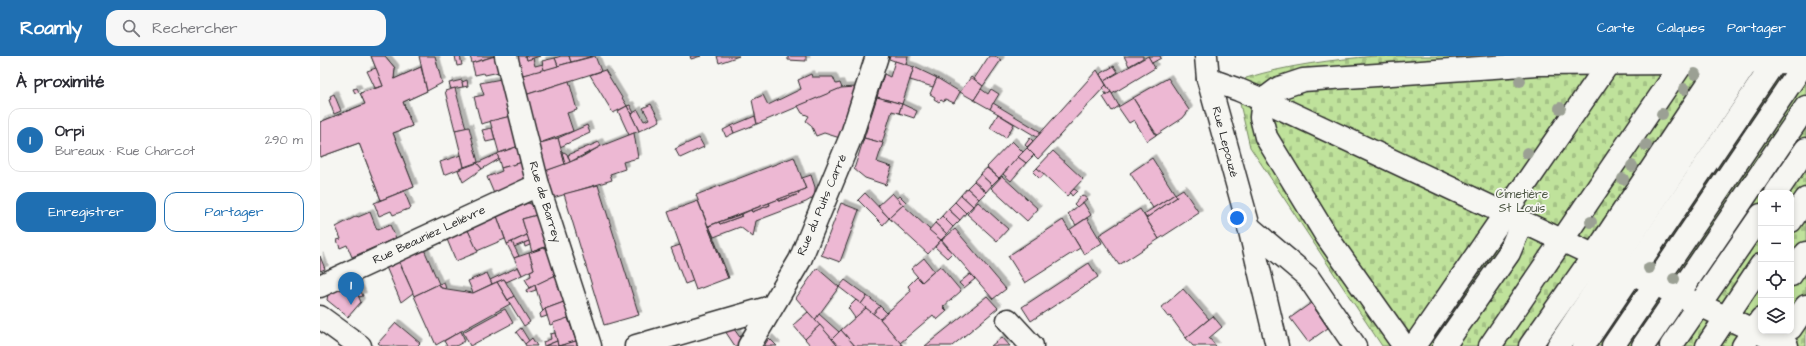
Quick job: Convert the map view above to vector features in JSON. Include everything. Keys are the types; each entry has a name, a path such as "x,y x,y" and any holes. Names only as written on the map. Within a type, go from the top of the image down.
{"street":[{"name":"Rue de Barrey","path":"506,56 538,185 590,346"},
{"name":"Rue du Puits Carré","path":"749,346 800,260 852,134 877,56"},
{"name":"Rue Lepouzé","path":"1206,56 1208,79 1249,227 1277,346"},
{"path":"1404,346 1327,237 1266,137 1261,118 1263,100 1279,88 1303,80 1536,64 1806,62"},
{"path":"1613,346 1806,62"},
{"path":"1530,346 1594,255 1722,63"},
{"path":"1583,346 1623,269 1747,63"},
{"path":"1558,346 1623,269 1774,63"},
{"path":"1414,346 1514,218 1608,64"},
{"path":"1490,346 1682,64"},
{"path":"1208,79 1263,100 1726,317 1752,332 1785,339 1806,306"},
{"path":"1643,346 1806,107"},
{"path":"1778,190 1806,149"},
{"name":"Rue Beauniez Lelièvre","path":"320,286 538,185"},
{"path":"1794,217 1806,199"},
{"path":"1444,346 1509,253 1514,218"},
{"path":"1671,346 1758,219"},
{"path":"1249,227 1308,277 1355,346"},
{"path":"1794,271 1806,253"},
{"path":"1706,346 1758,269"},
{"path":"636,346 771,307"},
{"path":"320,317 360,346"},
{"path":"1008,320 1032,346"}],"green space":[{"name":"Cimetière St Louis","path":"1375,56 1806,56 1806,346 1382,346 1250,147 1238,95 1246,78 1294,66"}],"building":[{"path":"371,56 385,56 395,68 394,79 421,67 427,91 403,102 412,126 393,133 414,187 381,200 359,143 320,157 320,122 365,104 360,93 383,86"},
{"path":"371,56 385,56 395,68 394,79 421,67 427,91 403,102 412,126 393,133 414,187 381,200 359,143 320,157 320,122 365,104 360,93 383,86"},
{"path":"419,56 435,56 442,83 427,91"},
{"path":"455,56 460,56 462,65 457,66"},
{"path":"470,56 494,56 472,63"},
{"path":"495,56 499,72 485,75 484,73 475,75 472,63"},
{"path":"516,56 526,56 527,60 533,58 535,66 543,64 544,70 519,76"},
{"path":"526,56 540,56 527,60"},
{"path":"569,56 571,62 558,66 555,58"},
{"path":"569,56 593,56 571,62"},
{"path":"595,56 601,71 525,95 519,76"},
{"path":"690,56 701,56 691,59"},
{"path":"717,56 739,56 719,63"},
{"path":"788,56 806,56 806,61 788,60"},
{"path":"890,56 908,56 906,65 889,59"},
{"path":"989,56 995,56 1001,60 983,86 974,79"},
{"path":"1124,56 1143,56 1143,58 1129,66"},
{"path":"1148,56 1160,56 1161,58 1152,63"},
{"path":"1148,56 1155,68 1112,94 1104,81"},
{"path":"555,58 558,66 544,70 542,61"},
{"path":"895,61 914,67 902,104 877,97 884,74 890,77"},
{"path":"1114,66 1118,72 1104,81 1100,74"},
{"path":"914,67 937,78 933,87 910,80"},
{"path":"376,68 383,86 375,88 367,71"},
{"path":"605,70 627,106 613,113 590,75"},
{"path":"1097,70 1106,85 1038,159 1027,148"},
{"path":"811,74 812,77 833,77 836,84 840,83 842,88 757,124 752,100 763,95 768,105 801,89 798,80"},
{"path":"971,77 983,86 974,100 960,92"},
{"path":"937,78 960,92 954,103 945,99 944,102 941,100 939,102 930,94"},
{"path":"1168,78 1189,110 1183,118 1157,135 1133,98"},
{"path":"501,79 511,116 481,124 474,97 484,95 480,83"},
{"path":"462,80 463,87 451,89 449,83"},
{"path":"467,80 468,86 463,87 462,82"},
{"path":"569,81 577,110 567,113 573,131 537,144 525,95"},
{"path":"1106,85 1111,92 1106,95 1103,88"},
{"path":"856,87 840,138 824,133 816,136 811,125 806,121 809,116 802,113 798,106 841,88"},
{"path":"357,88 359,92 355,93 353,89"},
{"path":"455,88 466,128 455,130 445,91"},
{"path":"981,89 988,94 991,89 999,94 990,109 974,100"},
{"path":"1111,92 1119,106 1112,111 1103,97"},
{"path":"334,94 341,111 334,114 329,100 331,99 330,96"},
{"path":"877,97 902,104 899,113 892,111 882,143 864,138"},
{"path":"1133,98 1156,135 1147,141 1134,120 1129,123 1118,107"},
{"path":"993,103 1041,132 1037,137 990,109"},
{"path":"651,104 660,121 639,131 631,114 638,110 644,121 649,119 643,108"},
{"path":"902,104 917,111 914,118 899,113"},
{"path":"630,105 634,113 631,114 627,106"},
{"path":"627,106 639,131 629,135 618,111"},
{"path":"998,114 1014,124 1006,138 990,128"},
{"path":"511,116 519,146 499,153 490,121"},
{"path":"755,116 757,124 734,133 731,126"},
{"path":"587,125 590,133 560,147 558,138"},
{"path":"731,126 734,133 726,137 723,130"},
{"path":"469,127 478,162 464,167 455,130"},
{"path":"492,128 495,140 486,142 482,130"},
{"path":"634,133 638,158 623,162 625,169 610,174 612,180 553,198 545,171 580,158 601,146"},
{"path":"558,138 565,164 545,171 537,144"},
{"path":"699,138 704,147 680,158 675,149"},
{"path":"864,138 883,143 877,162 892,167 886,185 865,178 854,169"},
{"path":"1030,138 1033,141 1027,147 1025,145"},
{"path":"1012,141 1023,152 999,178 987,167"},
{"path":"599,142 601,146 570,162 568,155"},
{"path":"519,146 523,162 501,168 497,154"},
{"path":"1027,148 1034,155 1026,163 1018,157"},
{"path":"1053,151 1083,179 1067,196 1037,168"},
{"path":"564,152 567,154 570,162 565,164 562,153"},
{"path":"497,154 499,159 482,169 477,163"},
{"path":"461,155 464,167 444,175 440,162"},
{"path":"794,157 806,189 708,226 696,195"},
{"path":"1018,157 1026,163 1011,181 1003,174"},
{"path":"1152,158 1175,194 1153,208 1130,173"},
{"path":"523,162 527,178 495,196 487,177 502,171 501,168"},
{"path":"477,163 482,169 463,182 458,170"},
{"path":"987,168 999,178 992,185 980,174"},
{"path":"1037,168 1044,174 1040,179 1033,172"},
{"path":"980,174 992,185 986,192 974,181"},
{"path":"811,175 815,187 815,194 811,199 756,221 753,237 740,227 714,237 709,226 719,222 720,224 742,216 742,214 770,205 769,203 779,199 779,201 799,194 798,192 806,189 802,178"},
{"path":"1002,176 1038,209 1027,221 991,188"},
{"path":"974,181 986,192 979,199 967,188"},
{"path":"598,185 639,315 604,325 564,194"},
{"path":"967,188 979,199 973,206 961,195"},
{"path":"1074,189 1077,191 1072,196 1070,193"},
{"path":"1183,189 1199,213 1159,239 1146,218 1177,197 1175,194"},
{"path":"404,191 411,208 393,215 391,211 379,216 374,203"},
{"path":"798,192 799,194 779,201 779,199"},
{"path":"865,193 889,218 883,225 858,200"},
{"path":"892,193 903,205 889,218 878,206"},
{"path":"1175,194 1177,197 1146,218 1144,214"},
{"path":"961,195 973,206 966,213 955,202"},
{"path":"1082,195 1087,199 1077,207 1074,204"},
{"path":"900,196 906,202 903,205 897,198"},
{"path":"698,201 728,278 696,290 668,212"},
{"path":"955,202 966,213 960,220 948,209"},
{"path":"978,202 1008,229 997,241 967,214"},
{"path":"1083,202 1091,215 1076,225 1068,214"},
{"path":"528,203 533,205 537,215 522,219 527,235 507,244 497,216"},
{"path":"769,203 770,205 752,212 751,210"},
{"path":"841,203 859,210 840,262 821,255"},
{"path":"903,205 941,240 928,254 889,218"},
{"path":"948,209 960,220 953,227 942,216"},
{"path":"1140,209 1159,239 1119,265 1099,235"},
{"path":"370,212 377,230 390,225 396,238 352,257 347,245 340,248 337,240 341,239 336,227 357,216 358,217"},
{"path":"742,214 742,216 720,224 719,222"},
{"path":"537,215 547,246 532,252 522,219"},
{"path":"497,216 505,239 477,251 467,228"},
{"path":"942,216 953,227 947,234 935,223"},
{"path":"1087,218 1102,243 1084,254 1069,230"},
{"path":"1063,220 1080,248 1025,283 1008,256"},
{"path":"935,223 947,234 941,240 929,230"},
{"path":"709,226 729,278 728,278"},
{"path":"467,228 478,252 456,261 446,237"},
{"path":"955,229 1006,289 993,299 942,240"},
{"path":"527,235 529,241 514,247 512,242"},
{"path":"941,240 952,253 947,258 935,247"},
{"path":"529,241 530,245 525,247 524,243"},
{"path":"512,242 519,256 514,258 507,244"},
{"path":"680,245 693,281 685,284 671,248"},
{"path":"550,246 558,274 530,288 525,279 531,276 530,271 534,269 529,253"},
{"path":"423,247 439,284 414,296 398,258"},
{"path":"529,253 534,269 522,275 514,258"},
{"path":"320,256 325,269 320,271"},
{"path":"924,258 934,271 922,282 911,269"},
{"path":"399,262 413,293 401,302 386,267"},
{"path":"1089,263 1098,277 1031,321 1022,307"},
{"path":"940,266 961,291 943,307 947,311 937,320 933,315 900,343 880,319 911,291 908,286 917,277 922,282"},
{"path":"518,267 522,275 506,282 504,279 492,284 490,280"},
{"path":"817,268 839,287 815,320 796,298"},
{"path":"487,273 492,284 473,293 468,281"},
{"path":"970,274 975,279 964,288 959,283"},
{"path":"556,275 564,302 545,309 543,312 535,285"},
{"path":"350,278 361,302 348,317 327,300 329,287"},
{"path":"504,279 514,296 508,300 497,282"},
{"path":"845,280 867,296 861,304 839,287"},
{"path":"444,282 446,289 441,288 439,284"},
{"path":"497,282 510,304 436,345 414,296 439,284 441,288 473,293"},
{"path":"357,283 363,296 359,297 353,284"},
{"path":"535,285 536,290 527,293 526,290"},
{"path":"1183,289 1209,319 1186,338 1170,316 1168,317 1161,308"},
{"path":"514,296 530,322 524,326 508,300"},
{"path":"867,296 880,306 873,314 861,304"},
{"path":"987,296 998,308 952,346 925,346"},
{"path":"856,300 866,308 855,318 848,308"},
{"path":"564,302 569,318 550,325 545,309"},
{"path":"1311,303 1328,328 1308,342 1290,318"},
{"path":"880,306 887,313 880,319 873,314"},
{"path":"866,308 880,319 903,346 855,346 841,330"},
{"path":"505,309 513,323 470,346 463,332"},
{"path":"545,309 547,316 541,318 540,314"},
{"path":"808,312 820,325 805,339 793,325"},
{"path":"819,314 839,332 832,339 815,320"},
{"path":"1213,316 1222,327 1209,338 1216,346 1193,346 1186,338"},
{"path":"568,318 576,341 558,346 553,323"},
{"path":"396,323 420,343 417,346 382,346 378,343"},
{"path":"820,325 838,346 811,346 805,339"},
{"path":"521,328 529,341 525,344 516,332"},
{"path":"734,329 744,343 742,346 735,346 725,331"},
{"path":"841,330 855,346 838,346 832,339"},
{"path":"461,331 465,341 456,346 447,346 444,341"},
{"path":"555,333 557,341 544,346 543,342 551,339 550,334"},
{"path":"1002,337 1010,346 991,346"},
{"path":"532,338 537,346 526,346 525,344"},
{"path":"769,338 777,346 764,346"},
{"path":"577,340 578,346 559,346 576,341"},
{"path":"557,341 558,346 545,346"}],"place":[{"name":"Orpi","path":"351,305"}]}
